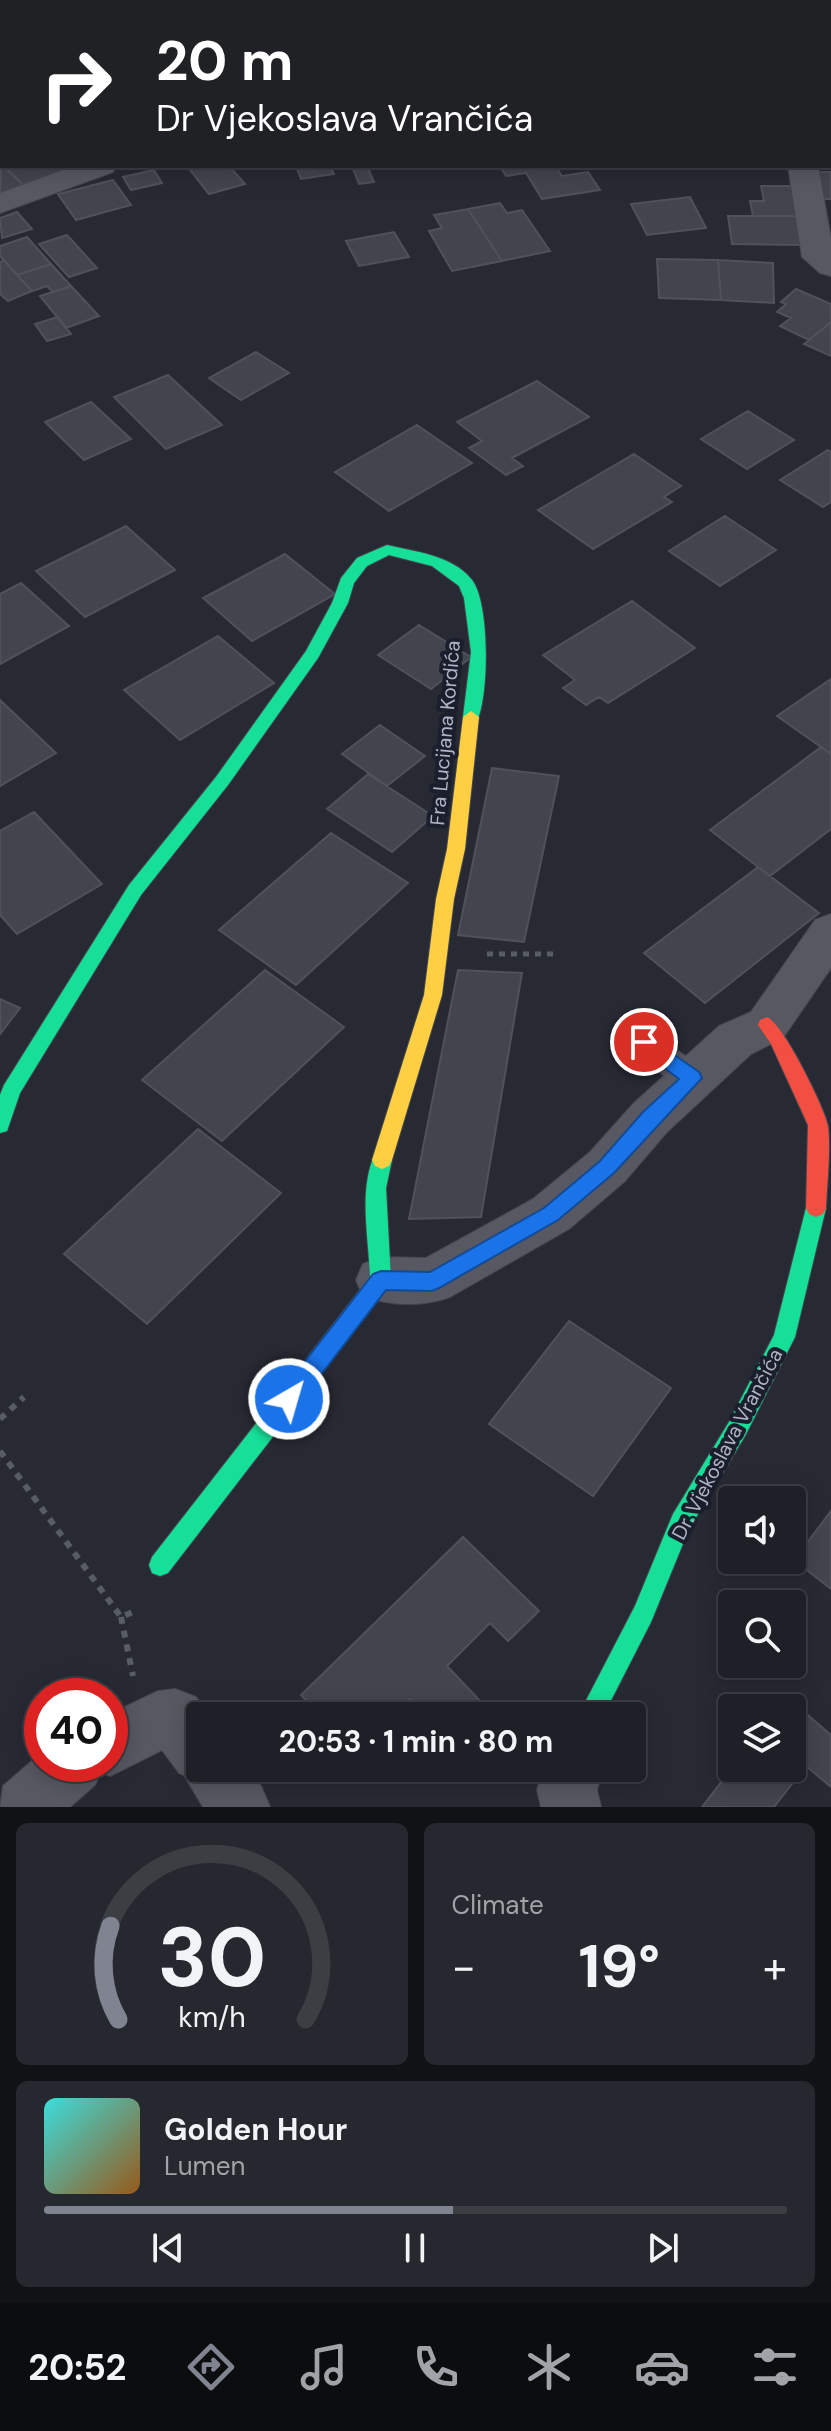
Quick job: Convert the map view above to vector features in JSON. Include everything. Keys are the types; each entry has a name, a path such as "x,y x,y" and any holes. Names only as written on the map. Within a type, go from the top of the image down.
{"street":[{"path":"0,204 97,168"},
{"path":"803,168 818,257 831,266"},
{"name":"Fra Lucijana Kordića","path":"0,1125 11,1091 135,890 222,781 312,654 340,603 347,582 362,562 387,550 426,557 466,583 474,611 479,652 456,849 445,899 433,995 389,1130 376,1188 381,1280"},
{"path":"160,1565 381,1280 432,1281 551,1214 607,1167 650,1118 735,1040 767,1025 831,932"},
{"name":"Dr. Vjekoslava Vrančića","path":"596,1702 643,1614 681,1522 737,1429 784,1337 816,1206 818,1125 778,1039 767,1025"},
{"path":"128,1736 158,1720 175,1718 186,1733"},
{"path":"24,1807 53,1782"},
{"path":"221,1782 240,1807"},
{"path":"569,1782 567,1790 571,1807"}],"lane":[{"path":"644,1042 692,1078"}],"path":[{"path":"438,954 558,954"},
{"path":"0,1419 24,1397"},
{"path":"0,1451 121,1617 143,1608 130,1580 160,1565"}],"building":[{"path":"1,168 4,168 27,188 0,197"},
{"path":"6,168 59,168 65,173 27,188"},
{"path":"189,168 231,168 245,184 209,194"},
{"path":"297,168 331,168 334,174 301,179"},
{"path":"353,168 368,168 374,182 359,184"},
{"path":"501,168 556,168 562,176 588,172 600,190 542,199 526,173 506,176"},
{"path":"154,170 162,183 131,190 123,177"},
{"path":"813,172 831,172 831,199 820,199"},
{"path":"113,180 131,205 76,220 58,194"},
{"path":"761,186 797,186 804,216 753,216 750,201 764,201"},
{"path":"690,197 706,228 647,235 631,204"},
{"path":"500,203 507,213 522,210 550,251 502,261 468,209"},
{"path":"468,209 502,261 452,271 429,231 442,228 434,215"},
{"path":"17,212 32,229 2,238 0,218"},
{"path":"728,216 804,216 810,245 732,244"},
{"path":"394,232 409,257 359,266 346,241"},
{"path":"67,235 97,268 69,277 39,244"},
{"path":"27,237 51,264 17,275 0,256 0,246"},
{"path":"657,259 718,260 721,300 659,298"},
{"path":"4,260 32,291 8,301 0,294 0,262"},
{"path":"718,260 773,263 774,303 721,300"},
{"path":"51,264 71,286 53,292 47,286 32,291 17,275"},
{"path":"71,286 99,316 66,328 40,296"},
{"path":"796,289 831,304 831,322 809,340 780,326 791,318 777,312 786,304 781,302"},
{"path":"58,317 71,334 47,341 35,324"},
{"path":"831,322 831,356 804,344 809,340"},
{"path":"256,352 289,373 241,400 209,378"},
{"path":"168,375 222,425 166,449 114,397"},
{"path":"537,381 589,417 512,458 523,466 506,475 469,448 482,441 457,422"},
{"path":"91,402 131,439 84,460 45,422"},
{"path":"748,411 794,440 747,469 701,439"},
{"path":"417,425 472,463 389,511 335,472"},
{"path":"828,450 831,452 831,502 823,507 780,480"},
{"path":"634,454 681,486 664,497 672,502 593,549 538,510"},
{"path":"725,516 776,550 720,586 669,551"},
{"path":"126,526 175,570 85,617 36,571"},
{"path":"285,554 335,594 252,641 203,598"},
{"path":"21,583 69,626 0,664 0,594"},
{"path":"632,601 695,648 608,703 599,697 586,705 563,688 575,680 543,655"},
{"path":"419,625 471,657 431,689 378,655"},
{"path":"218,636 274,683 180,740 124,690"},
{"path":"831,679 831,754 777,716"},
{"path":"0,700 56,753 0,786"},
{"path":"380,725 425,756 387,786 342,754"},
{"path":"821,747 831,754 831,829 770,876 710,830"},
{"path":"492,768 559,776 524,942 458,935"},
{"path":"368,774 433,816 392,852 327,809"},
{"path":"34,812 102,884 17,934 0,915 0,831"},
{"path":"331,833 408,883 296,985 219,930"},
{"path":"758,867 819,913 705,1003 644,953"},
{"path":"265,970 344,1027 222,1141 142,1080"},
{"path":"458,970 522,973 481,1217 409,1219"},
{"path":"0,999 20,1008 0,1034"},
{"path":"198,1129 281,1193 147,1324 64,1254"},
{"path":"569,1321 671,1388 593,1496 489,1424"},
{"path":"831,1511 831,1589 806,1569 806,1544"},
{"path":"463,1537 539,1611 508,1641 490,1623 447,1666 481,1702 413,1702 410,1699 407,1702 307,1702 301,1695"},
{"path":"806,1713 831,1735 831,1787 806,1766"},
{"path":"721,1782 794,1782 774,1807 702,1807"}],"traffic: fast":[{"path":"0,1125 11,1091 135,890 222,781 312,654 340,603 347,582 362,562 387,550 437,562 466,583 472,598 479,652 471,717"},
{"path":"160,1565 381,1280 376,1188 382,1160"},
{"path":"597,1702 643,1614 681,1522 737,1429 784,1337 816,1208"}],"traffic: slow":[{"path":"382,1160 433,995 445,899 456,849 471,717"}],"traffic: jam":[{"path":"767,1025 778,1039 818,1125 816,1208"}],"route":[{"path":"289,1399 381,1280 432,1281 551,1214 607,1167 650,1118 692,1078 644,1042"}]}
